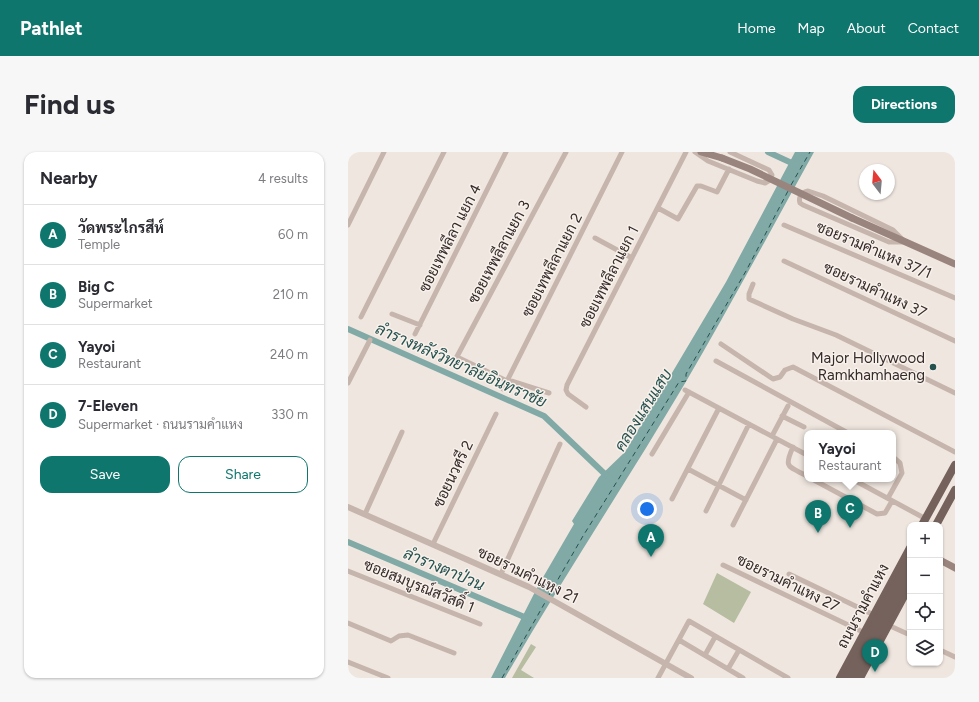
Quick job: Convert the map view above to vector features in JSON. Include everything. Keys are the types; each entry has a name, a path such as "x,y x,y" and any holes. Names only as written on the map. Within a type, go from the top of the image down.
{"main road":[{"path":"701,152 722,158 761,174 852,218 955,264"},
{"path":"926,522 955,465"},
{"path":"926,522 955,476"},
{"path":"938,522 955,490"},
{"path":"943,523 955,500"},
{"name":"ถนนรามคำแหง","path":"840,678 907,555"},
{"path":"943,562 955,568"},
{"name":"ถนนรามคำแหง","path":"846,678 907,565"},
{"name":"ถนนรามคำแหง","path":"854,678 907,580"},
{"name":"ถนนรามคำแหง","path":"861,678 907,590"},
{"path":"853,655 868,663"}],"street":[{"path":"348,225 384,152"},
{"path":"360,317 444,152"},
{"name":"ซอยเทพลีลา แยก 4","path":"415,334 506,152"},
{"name":"ซอยเทพลีลาแยก 3","path":"453,364 566,152"},
{"name":"ซอยเทพลีลาแยก 2","path":"503,389 622,152"},
{"name":"ซอยเทพลีลาแยก 1","path":"586,407 568,394 566,390 567,385 686,152"},
{"path":"695,152 703,158 765,183 770,180 772,175 766,168 730,152"},
{"path":"658,208 678,218 697,186 701,186 716,192 729,169"},
{"path":"808,191 815,193 893,230 905,242 889,242 800,202 799,199 803,193 808,191"},
{"name":"ซอยรามคำแหง 37/1","path":"784,225 955,298"},
{"path":"595,238 632,258"},
{"name":"ซอยรามคำแหง 37","path":"784,261 955,341"},
{"path":"753,284 749,294 749,299 793,319 836,335 955,393"},
{"path":"392,314 420,325"},
{"path":"348,383 370,340"},
{"path":"721,344 773,379 780,377 785,370 793,368 955,452"},
{"path":"457,357 507,380 549,393"},
{"path":"716,362 842,430"},
{"path":"652,454 687,391 804,454"},
{"path":"733,525 775,438 782,416 788,406"},
{"path":"672,499 720,408"},
{"name":"ซอยนวศรี 2","path":"433,544 496,414"},
{"path":"782,416 804,427"},
{"path":"706,511 749,424"},
{"path":"365,514 402,432"},
{"path":"501,574 560,444"},
{"path":"793,448 787,463 789,466 804,474"},
{"path":"822,482 877,514 885,513 902,473 900,463 896,460"},
{"path":"688,469 746,500"},
{"path":"858,482 890,499 924,522"},
{"name":"ซอยรามคำแหง 21","path":"348,507 529,587 691,678"},
{"name":"ซอยรามคำแหง 27","path":"723,565 865,632"},
{"name":"ซอยสมบูรณ์สวัสดิ์ 1","path":"348,570 480,624"},
{"name":"ซอยรามคำแหง 27","path":"789,574 874,615"},
{"path":"658,678 689,622 788,678"},
{"path":"348,623 391,641 399,636 408,635 454,653"},
{"path":"888,625 907,634"},
{"path":"705,655 716,637"},
{"path":"679,640 743,678"},
{"path":"728,669 739,650"},
{"path":"943,651 955,657"},
{"path":"348,662 388,678"}],"green space":[{"path":"717,573 751,592 734,623 703,604"},
{"path":"531,644 536,647 521,670 534,678 512,678"}],"water":[{"path":"795,152 814,152 701,356 505,678 491,678 538,586 574,524 572,521 599,477 625,452 726,282"}],"waterway":[{"path":"768,152 796,165"},
{"name":"ลำรางหลังวิทยาลัยอินทราชัย","path":"348,329 544,416 609,478"},
{"name":"ลำรางตาป่วน","path":"348,542 529,619"}],"ferry route":[{"path":"791,185 810,152"},
{"path":"549,595 583,536 679,382 686,381 686,374 746,271 788,191"},
{"path":"502,678 547,599"}],"place":[{"name":"Major Hollywood Ramkhamhaeng","path":"933,367"},
{"name":"Yayoi","path":"850,528"},
{"name":"Big C","path":"818,533"},
{"name":"วัดพระไกรสีห์","path":"651,557"},
{"name":"7-Eleven","path":"875,672"}],"water label":[{"name":"คลองแสนแสบ","path":"643,410"}]}
